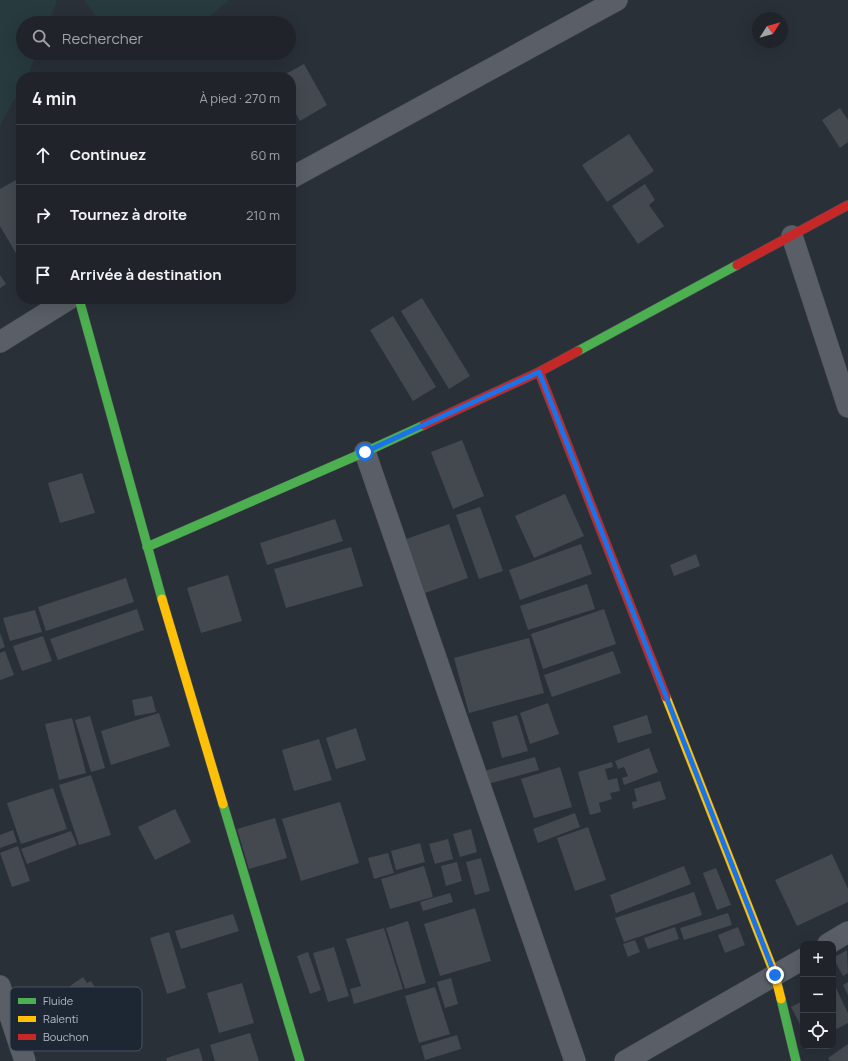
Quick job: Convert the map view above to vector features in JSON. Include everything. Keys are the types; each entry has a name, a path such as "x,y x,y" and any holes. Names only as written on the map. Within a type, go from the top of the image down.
{"street":[{"path":"296,175 617,0"},
{"path":"147,547 365,452 539,372 848,205"},
{"path":"792,236 848,408"},
{"path":"0,342 61,304"},
{"path":"80,304 147,547 300,1061"},
{"path":"539,372 775,975 796,1061"},
{"path":"365,452 575,1061"},
{"path":"833,941 848,932"},
{"path":"625,1061 800,961"},
{"path":"0,986 10,1016"},
{"path":"22,1051 25,1061"}],"green space":[{"path":"0,0 57,0 51,16 16,16 16,60 34,60 29,72 16,72 16,97 0,125"},
{"path":"84,0 229,0 210,16 96,16"}],"building":[{"path":"304,64 327,105 300,121 296,114 296,72 289,72"},
{"path":"840,108 848,120 848,142 840,148 822,120"},
{"path":"629,134 654,171 607,202 582,165"},
{"path":"16,180 16,253 0,226 0,189"},
{"path":"645,184 655,200 649,205 664,226 638,244 612,206"},
{"path":"0,275 6,284 0,288"},
{"path":"422,298 470,376 449,389 401,311"},
{"path":"393,316 436,387 413,401 370,330"},
{"path":"462,440 484,496 453,509 431,452"},
{"path":"82,473 95,513 60,523 48,483"},
{"path":"565,494 584,536 534,558 515,516"},
{"path":"480,507 503,571 479,579 456,515"},
{"path":"335,519 343,541 267,565 260,543"},
{"path":"449,524 468,578 425,593 406,539"},
{"path":"581,544 592,574 520,600 509,570"},
{"path":"351,547 363,586 286,608 274,569"},
{"path":"696,554 700,566 674,576 670,565"},
{"path":"228,575 242,621 201,633 187,588"},
{"path":"126,578 134,602 46,631 38,607"},
{"path":"587,584 595,609 528,630 520,606"},
{"path":"137,609 144,630 58,660 50,639"},
{"path":"604,609 616,644 543,669 531,634"},
{"path":"35,610 42,632 10,641 3,618"},
{"path":"0,633 5,647 0,649"},
{"path":"43,636 52,661 22,671 13,646"},
{"path":"529,638 544,693 469,713 454,658"},
{"path":"5,651 14,675 0,680 0,653"},
{"path":"613,651 621,673 552,697 544,675"},
{"path":"152,696 156,712 135,716 132,700"},
{"path":"548,703 559,734 530,744 520,713"},
{"path":"159,713 170,746 111,765 101,731"},
{"path":"517,715 528,751 502,758 492,722"},
{"path":"647,715 652,733 618,743 613,726"},
{"path":"90,716 105,768 91,772 75,720"},
{"path":"72,718 86,773 59,780 45,724"},
{"path":"356,728 366,760 336,769 326,738"},
{"path":"319,739 332,780 294,791 282,750"},
{"path":"649,748 658,772 624,785 622,778 628,776 624,767 618,769 615,761"},
{"path":"535,757 539,770 488,784 484,771"},
{"path":"612,762 613,767 605,769 608,780 617,778 620,791 610,793 612,799 599,803 601,812 590,815 578,772"},
{"path":"560,767 572,807 534,818 521,779"},
{"path":"91,775 111,835 79,845 59,785"},
{"path":"660,781 666,799 633,809 632,802 637,801 634,789"},
{"path":"53,788 67,829 21,844 7,803"},
{"path":"340,802 359,863 301,881 282,819"},
{"path":"175,809 191,842 155,860 138,827"},
{"path":"575,813 580,827 538,843 533,829"},
{"path":"275,818 287,858 249,869 237,829"},
{"path":"588,827 606,880 575,891 557,838"},
{"path":"471,829 477,852 460,857 453,834"},
{"path":"13,830 17,842 0,848 0,835"},
{"path":"71,831 77,845 27,864 21,849"},
{"path":"448,839 453,859 435,864 429,844"},
{"path":"420,843 425,862 396,870 391,851"},
{"path":"18,846 30,881 12,887 0,853"},
{"path":"388,853 394,873 374,879 368,858"},
{"path":"832,854 848,889 848,902 797,926 775,880"},
{"path":"481,858 490,891 475,895 466,862"},
{"path":"457,862 462,881 446,886 441,866"},
{"path":"424,866 433,897 390,909 381,879"},
{"path":"684,866 691,884 616,913 610,895"},
{"path":"716,868 731,905 717,910 703,873"},
{"path":"694,892 702,915 624,942 615,918"},
{"path":"450,893 453,902 423,911 420,902"},
{"path":"475,908 491,961 440,976 424,924"},
{"path":"728,913 732,925 684,940 680,928"},
{"path":"233,914 239,931 181,949 175,931"},
{"path":"408,921 426,983 405,989 386,928"},
{"path":"675,927 679,939 648,949 644,938"},
{"path":"738,927 745,945 725,953 718,935"},
{"path":"384,928 403,989 354,1004 350,989 361,986 346,939"},
{"path":"169,932 186,988 167,994 150,938"},
{"path":"635,940 640,952 628,957 623,944"},
{"path":"334,947 349,996 328,1002 313,953"},
{"path":"847,950 848,973 843,976 836,963 836,956"},
{"path":"308,952 321,990 310,994 297,956"},
{"path":"83,977 87,983 91,981 95,987 71,987 70,986"},
{"path":"451,978 458,1004 445,1008 437,982"},
{"path":"848,982 848,995 843,985"},
{"path":"242,983 254,1023 219,1033 207,993"},
{"path":"435,987 450,1034 419,1043 405,996"},
{"path":"836,988 848,1013 848,1023 836,1029"},
{"path":"800,1002 800,1024 791,1007"},
{"path":"250,1033 259,1061 215,1061 210,1045"},
{"path":"457,1035 461,1049 425,1060 421,1046"},
{"path":"848,1044 848,1061 830,1061 828,1058"},
{"path":"199,1048 203,1061 167,1061 166,1058"}],"traffic: fast":[{"path":"578,351 737,265"},
{"path":"80,304 162,599"},
{"path":"147,547 424,425"},
{"path":"223,804 300,1061"},
{"path":"781,999 796,1061"}],"traffic: slow":[{"path":"162,599 223,804"},
{"path":"666,697 775,975 781,999"}],"traffic: jam":[{"path":"737,265 848,205"},
{"path":"424,425 539,372 578,351"},
{"path":"539,372 666,697"}],"route":[{"path":"365,452 539,372 775,975"}]}
